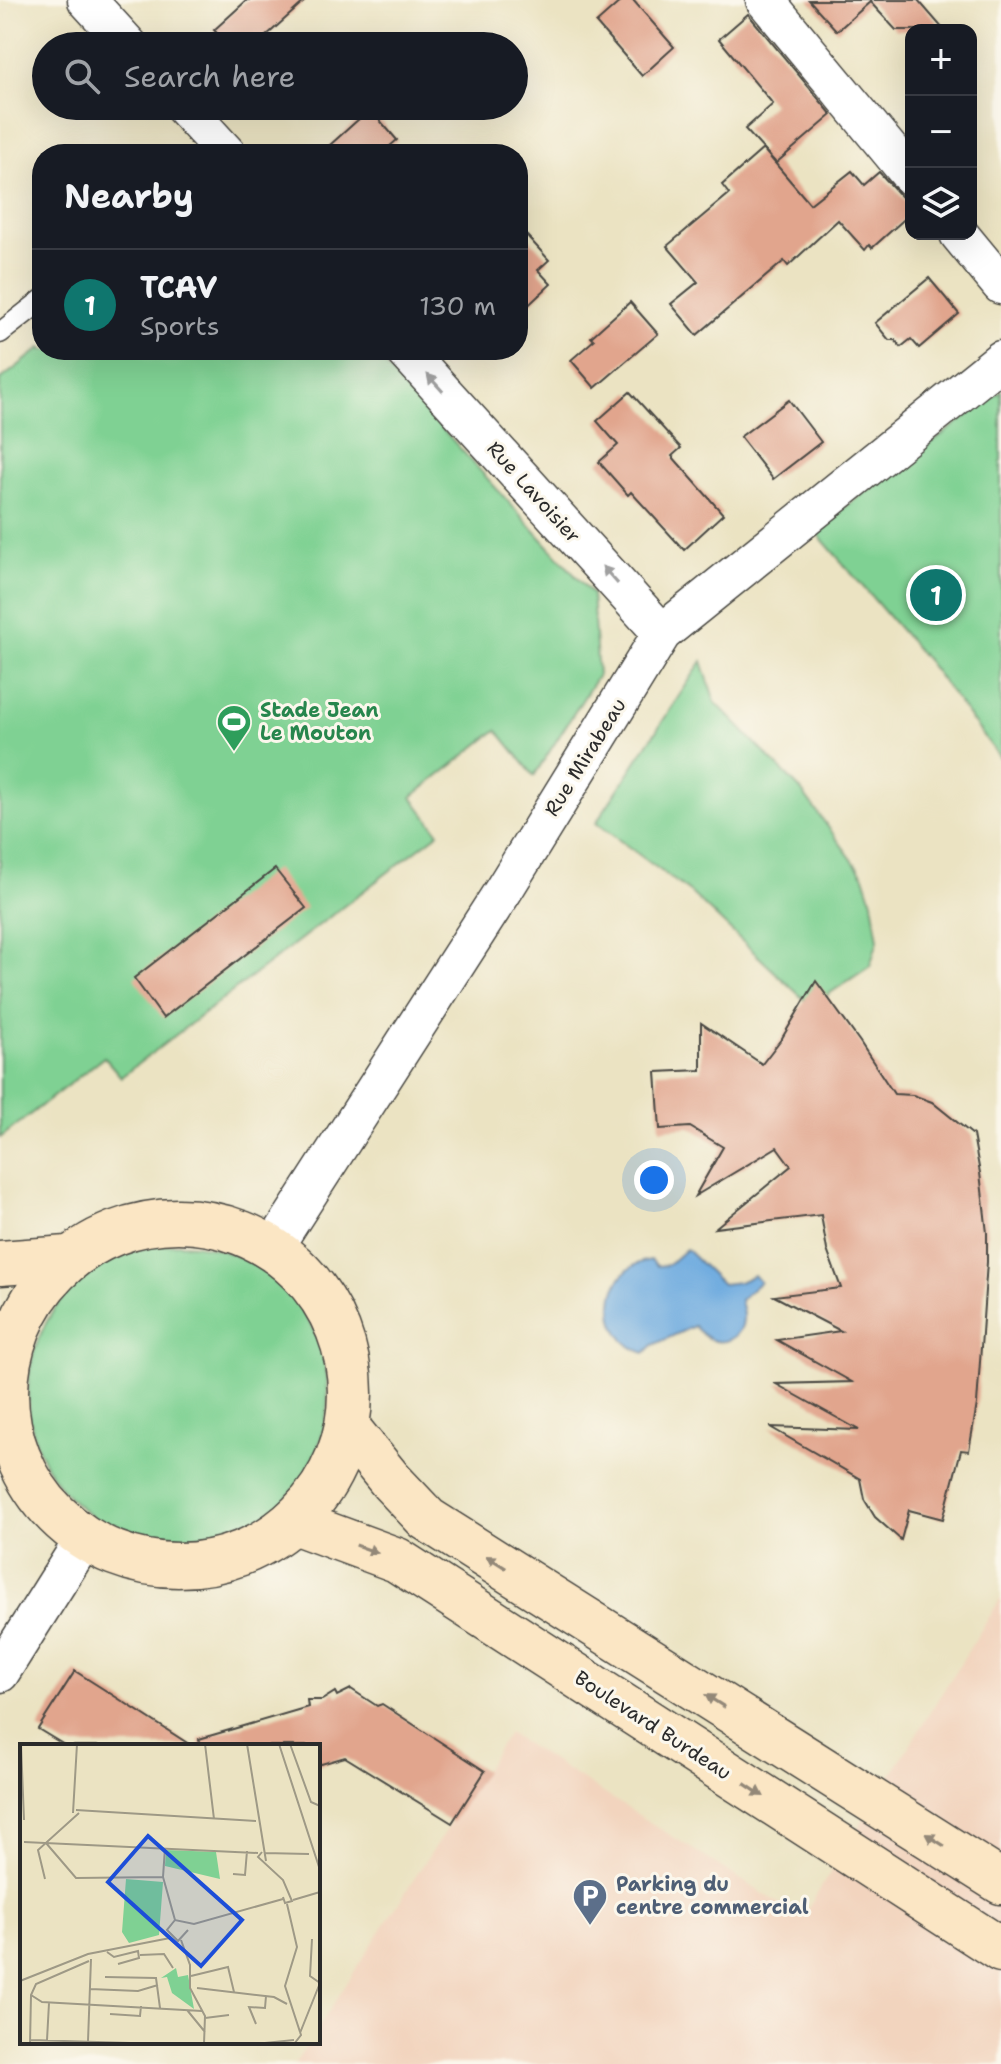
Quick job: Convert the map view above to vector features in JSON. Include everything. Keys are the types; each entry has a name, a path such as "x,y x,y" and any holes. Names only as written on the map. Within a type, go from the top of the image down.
{"main road":[{"path":"169,1219 223,1225 273,1248 311,1282 338,1326 351,1376 348,1428 331,1473 318,1495 294,1522 257,1547 214,1562 169,1566 125,1558 85,1538 49,1508 23,1469 8,1425 3,1374 15,1333 36,1292 68,1258 115,1230 169,1219"},
{"path":"0,1263 68,1258"},
{"path":"348,1428 427,1519 1001,1882"},
{"name":"Boulevard Burdeau","path":"294,1522 397,1560 1001,1950"}],"street":[{"path":"87,0 116,32"},
{"path":"765,0 905,169"},
{"path":"196,120 217,144"},
{"path":"964,240 1001,285"},
{"name":"Rue Lavoisier","path":"414,360 662,633"},
{"name":"Rue Mirabeau","path":"273,1248 503,891 662,633 1001,360"},
{"path":"0,1673 85,1538"}],"lane":[{"path":"0,333 32,308"}],"shaded area":[{"name":"Parking du centre commercial","path":"1001,1598 1001,2064 295,2064 308,2044 320,2044 320,2025 508,1733 802,1918"}],"green space":[{"name":"Stade Jean Le Mouton","path":"32,355 32,360 380,360 592,594 598,675 534,776 497,730 412,797 439,833 121,1077 104,1057 0,1138 0,380"},
{"path":"1001,391 1001,759 927,661 814,530"},
{"path":"702,661 715,702 800,789 864,876 872,901 878,940 870,966 811,1006 691,893 596,823"},
{"path":"178,1244 207,1247 235,1256 261,1269 284,1288 303,1311 316,1337 325,1365 328,1394 325,1423 316,1451 303,1477 284,1500 261,1519 235,1532 207,1541 178,1544 149,1541 121,1532 95,1519 72,1500 53,1477 40,1451 31,1423 28,1394 31,1365 40,1337 53,1311 72,1288 95,1269 121,1256 149,1247"}],"water":[{"path":"686,1249 722,1284 739,1282 754,1275 760,1282 740,1300 742,1326 736,1335 726,1341 709,1339 694,1326 653,1345 645,1353 630,1346 619,1334 613,1319 615,1289 623,1275 635,1265 651,1260 657,1266 668,1265"}],"building":[{"path":"247,0 306,0 271,32 214,30"},
{"path":"622,0 633,0 674,47 642,76 596,23"},
{"path":"809,0 918,0 939,24 905,24 905,30 896,30 870,2 837,31"},
{"path":"748,14 832,115 776,163 745,129 773,104 719,39"},
{"path":"358,120 380,120 397,140 392,144 331,144"},
{"path":"763,149 810,204 852,171 864,185 879,172 905,200 905,218 872,248 869,245 865,250 838,220 788,266 784,261 697,335 671,304 698,282 667,246 729,194 722,185"},
{"path":"528,237 549,260 538,270 551,284 528,306"},
{"path":"929,278 959,314 919,348 911,339 901,347 895,340 889,340 875,323"},
{"path":"630,302 658,334 595,388 571,360"},
{"path":"630,392 681,448 672,456 723,514 684,550 599,462 618,445 597,421"},
{"path":"789,400 821,442 773,479 740,437"},
{"path":"275,869 306,908 163,1018 134,978"},
{"path":"816,981 894,1094 913,1095 932,1102 973,1135 980,1173 987,1262 977,1404 969,1451 961,1450 943,1519 909,1510 901,1540 875,1517 864,1499 860,1479 770,1427 859,1430 776,1384 852,1382 777,1340 841,1331 774,1296 841,1288 827,1250 821,1215 715,1228 791,1166 777,1147 695,1196 723,1147 690,1127 660,1129 656,1072 701,1070 701,1023 762,1064 782,1038"},
{"path":"75,1671 189,1744 63,1744 38,1729"},
{"path":"351,1689 377,1706 382,1704 485,1771 452,1823 345,1757 320,1764 320,1744 200,1744 199,1739 308,1707 307,1700 322,1700 335,1692 337,1696"}],"place":[{"name":"TCAV","path":"936,595"},
{"name":"Stade Jean Le Mouton","path":"234,753"},
{"name":"Parking du centre commercial","path":"590,1927"}]}
